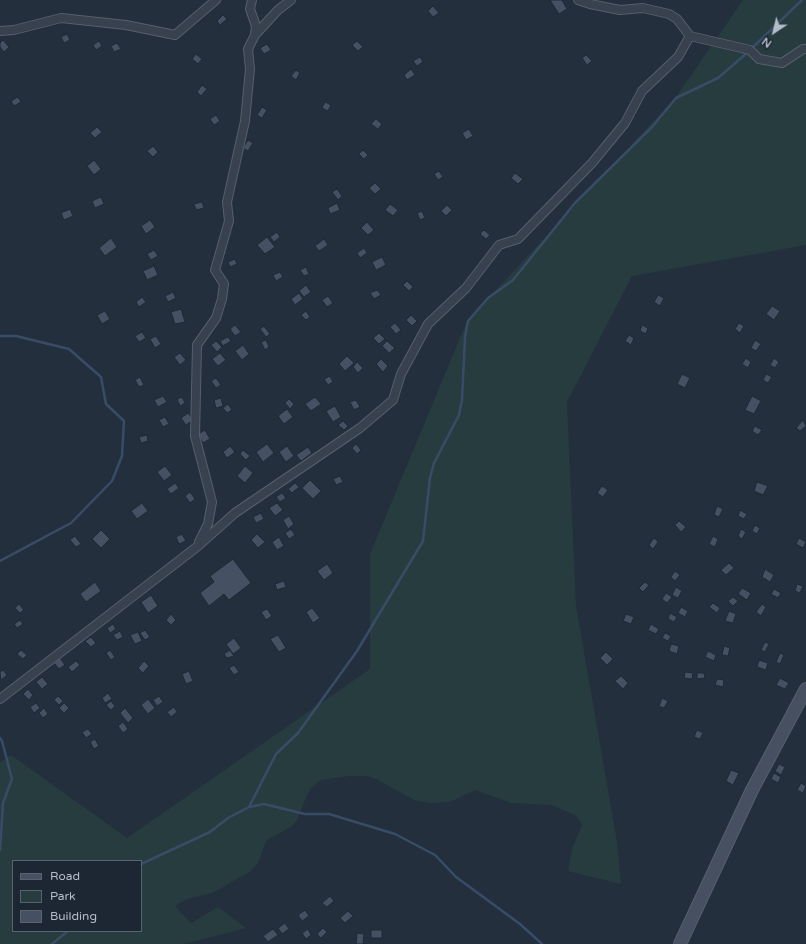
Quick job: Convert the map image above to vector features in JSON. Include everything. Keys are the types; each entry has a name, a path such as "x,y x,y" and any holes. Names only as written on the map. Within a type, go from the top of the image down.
{"main road":[{"path":"680,944 752,790 806,690"}],"street":[{"path":"0,31 14,30 61,18 126,25 175,35 216,0"},
{"path":"252,0 250,9 256,26 255,35"},
{"path":"198,546 208,524 212,502 195,436 197,345 216,318 222,299 224,284 216,270 229,221 227,202 245,121 250,69 248,49 255,35 278,10 291,0"},
{"path":"578,0 620,10 643,8 669,14 676,19 690,36 750,50 759,59 782,63 806,49"},
{"path":"0,699 198,546 235,513 360,428 394,400 401,374 428,324 466,288 499,245 518,239 592,163 625,123 642,91 678,57 690,36"}],"green space":[{"path":"743,0 806,0 806,245 632,276 567,402 576,606 617,842 621,884 568,871 572,849 582,825 575,815 551,805 511,803 475,790 450,802 430,803 414,800 376,779 367,776 349,776 321,780 311,788 297,820 291,827 266,841 258,863 250,872 212,893 187,899 175,906 191,923 218,907 246,928 184,944 0,944 0,762 11,755 127,838 370,669 370,554 467,321 676,97"}],"building":[{"path":"550,0 562,0 567,9 559,14"},
{"path":"433,6 439,13 433,17 428,11"},
{"path":"223,15 227,19 220,25 217,21"},
{"path":"67,34 70,40 64,43 61,37"},
{"path":"3,40 9,47 4,52 0,47 0,43"},
{"path":"99,41 102,46 96,50 93,45"},
{"path":"357,41 363,47 358,51 352,45"},
{"path":"117,43 121,49 114,52 111,46"},
{"path":"267,44 271,50 264,54 260,48"},
{"path":"196,54 202,59 198,64 192,59"},
{"path":"586,55 592,61 587,65 582,58"},
{"path":"420,57 423,62 417,66 413,61"},
{"path":"411,69 415,75 407,80 404,75"},
{"path":"296,70 300,73 296,80 291,76"},
{"path":"202,85 207,89 201,96 197,92"},
{"path":"18,97 21,102 14,106 11,101"},
{"path":"325,102 331,105 328,111 322,108"},
{"path":"262,107 267,110 262,118 257,115"},
{"path":"216,115 220,121 214,125 210,119"},
{"path":"376,119 382,124 378,129 371,124"},
{"path":"97,127 102,132 95,138 90,133"},
{"path":"469,129 473,136 466,140 462,133"},
{"path":"248,140 253,143 248,151 243,148"},
{"path":"153,146 158,152 153,157 147,151"},
{"path":"363,150 368,155 364,159 359,154"},
{"path":"94,160 101,169 94,175 87,166"},
{"path":"439,171 443,177 438,180 434,174"},
{"path":"515,173 523,179 518,184 511,178"},
{"path":"375,183 381,189 375,194 369,188"},
{"path":"337,189 342,196 338,200 332,192"},
{"path":"101,197 104,204 95,208 92,201"},
{"path":"202,202 204,208 196,210 194,204"},
{"path":"337,203 340,210 330,214 328,208"},
{"path":"390,204 398,210 393,216 385,210"},
{"path":"447,205 452,210 446,216 441,211"},
{"path":"70,209 73,216 64,220 61,213"},
{"path":"422,211 425,218 420,220 417,213"},
{"path":"150,220 155,227 146,234 141,226"},
{"path":"367,222 374,230 368,235 361,228"},
{"path":"484,230 490,235 486,239 480,234"},
{"path":"277,232 280,237 274,242 270,237"},
{"path":"267,237 275,247 265,254 257,245"},
{"path":"111,238 117,247 105,256 99,248"},
{"path":"324,239 328,245 319,251 315,246"},
{"path":"364,248 367,253 360,258 357,253"},
{"path":"154,250 158,256 151,260 147,254"},
{"path":"382,257 386,265 376,270 372,262"},
{"path":"235,259 237,264 230,267 228,262"},
{"path":"154,266 158,275 147,280 143,271"},
{"path":"306,267 309,274 304,276 300,270"},
{"path":"280,272 283,277 276,281 273,275"},
{"path":"407,281 413,287 409,291 403,285"},
{"path":"306,285 311,292 304,297 299,291"},
{"path":"377,290 381,295 374,299 370,293"},
{"path":"173,292 176,298 168,302 165,296"},
{"path":"299,293 303,299 295,305 291,299"},
{"path":"658,295 664,298 660,306 654,302"},
{"path":"328,296 333,303 327,307 322,300"},
{"path":"142,297 146,302 139,307 136,302"},
{"path":"772,306 780,311 774,320 766,314"},
{"path":"181,309 185,322 175,324 171,312"},
{"path":"105,311 110,319 102,324 97,315"},
{"path":"306,311 310,317 306,320 301,315"},
{"path":"411,315 417,321 412,326 406,320"},
{"path":"395,323 401,330 396,334 390,327"},
{"path":"739,323 744,326 740,333 735,329"},
{"path":"235,325 241,332 235,336 230,329"},
{"path":"642,325 648,328 646,334 640,331"},
{"path":"264,326 270,334 266,337 260,329"},
{"path":"142,332 146,338 139,342 135,336"},
{"path":"379,333 385,339 379,344 373,338"},
{"path":"629,335 634,338 631,345 625,341"},
{"path":"156,336 161,344 155,348 150,339"},
{"path":"228,337 231,341 223,346 220,341"},
{"path":"266,340 269,347 265,350 261,342"},
{"path":"755,340 761,344 756,351 751,348"},
{"path":"216,341 222,347 217,352 211,345"},
{"path":"387,341 395,348 389,353 382,346"},
{"path":"243,345 249,354 242,360 235,351"},
{"path":"180,353 186,360 180,365 174,357"},
{"path":"220,353 226,360 218,366 212,359"},
{"path":"347,356 354,363 345,371 339,364"},
{"path":"746,358 751,362 748,368 742,364"},
{"path":"774,358 779,362 775,368 770,365"},
{"path":"381,359 388,366 383,372 376,364"},
{"path":"357,362 363,368 358,373 353,367"},
{"path":"682,374 690,378 685,388 677,384"},
{"path":"766,374 772,377 768,383 763,380"},
{"path":"330,376 333,382 328,385 324,379"},
{"path":"140,377 144,385 139,387 135,380"},
{"path":"216,378 221,385 216,388 211,381"},
{"path":"163,396 167,402 158,407 154,400"},
{"path":"752,396 761,401 754,414 745,410"},
{"path":"182,397 185,403 180,406 177,399"},
{"path":"315,397 321,404 311,411 305,404"},
{"path":"221,398 223,406 216,408 214,400"},
{"path":"289,399 294,404 290,409 285,403"},
{"path":"356,400 360,407 354,410 350,402"},
{"path":"228,404 232,410 227,413 223,408"},
{"path":"335,406 341,417 333,422 326,411"},
{"path":"287,409 293,417 284,424 278,416"},
{"path":"188,413 193,420 186,425 181,418"},
{"path":"165,417 169,424 163,427 159,420"},
{"path":"803,420 806,426 800,431 796,428"},
{"path":"343,421 348,426 344,430 338,425"},
{"path":"755,426 762,430 758,435 752,431"},
{"path":"205,430 210,439 203,443 198,434"},
{"path":"147,435 148,441 141,443 139,437"},
{"path":"267,444 274,453 263,462 256,452"},
{"path":"356,444 361,450 357,454 352,448"},
{"path":"230,446 235,452 227,458 223,452"},
{"path":"287,446 294,456 286,462 279,452"},
{"path":"308,447 312,453 301,461 296,455"},
{"path":"243,450 250,456 246,460 240,454"},
{"path":"165,466 172,475 164,481 157,472"},
{"path":"245,466 253,473 245,483 237,476"},
{"path":"340,476 343,482 336,485 333,479"},
{"path":"310,480 321,491 313,499 302,488"},
{"path":"757,482 768,486 763,495 754,491"},
{"path":"175,483 179,488 171,494 167,489"},
{"path":"295,483 299,487 292,493 288,489"},
{"path":"602,486 608,490 603,497 597,493"},
{"path":"190,492 195,499 190,503 185,496"},
{"path":"282,493 286,498 280,502 276,497"},
{"path":"142,503 148,511 137,519 131,511"},
{"path":"277,503 283,510 275,516 269,508"},
{"path":"717,506 723,509 719,517 714,515"},
{"path":"740,510 747,514 744,519 738,516"},
{"path":"261,513 264,519 256,523 253,517"},
{"path":"289,516 294,524 288,529 283,520"},
{"path":"679,521 686,527 681,532 675,525"},
{"path":"755,525 760,528 757,534 752,531"},
{"path":"291,529 295,535 289,539 285,533"},
{"path":"741,529 746,532 742,539 738,536"},
{"path":"101,530 110,539 101,548 92,539"},
{"path":"182,534 186,541 179,544 176,537"},
{"path":"257,534 265,542 258,548 251,540"},
{"path":"75,536 81,544 76,547 70,540"},
{"path":"713,536 718,539 715,547 709,544"},
{"path":"279,537 284,546 277,550 272,542"},
{"path":"654,538 658,542 653,549 649,545"},
{"path":"799,538 806,542 803,548 796,544"},
{"path":"233,559 251,583 229,600 224,594 209,606 200,593 214,582 210,576"},
{"path":"729,563 734,568 726,575 721,570"},
{"path":"327,564 333,573 324,580 317,571"},
{"path":"765,569 774,575 770,582 762,577"},
{"path":"675,571 680,575 675,581 671,577"},
{"path":"284,581 286,587 277,590 275,584"},
{"path":"95,582 101,591 86,602 80,594"},
{"path":"645,582 649,585 643,592 639,588"},
{"path":"797,584 803,586 800,593 795,591"},
{"path":"676,587 682,591 678,598 672,595"},
{"path":"742,588 751,593 747,600 738,594"},
{"path":"774,589 781,593 778,598 771,594"},
{"path":"666,593 672,597 667,603 662,599"},
{"path":"151,595 158,606 148,613 141,602"},
{"path":"733,597 738,601 733,606 728,601"},
{"path":"713,603 720,608 717,613 709,607"},
{"path":"19,604 24,610 20,613 15,608"},
{"path":"762,604 766,607 761,616 756,612"},
{"path":"681,607 688,611 685,617 678,613"},
{"path":"312,608 320,618 313,623 306,612"},
{"path":"267,609 272,616 266,620 261,612"},
{"path":"729,611 736,614 733,623 725,621"},
{"path":"670,613 677,617 674,622 668,619"},
{"path":"171,614 176,620 171,625 166,620"},
{"path":"626,614 634,617 631,624 623,621"},
{"path":"20,620 23,624 17,628 14,624"},
{"path":"113,624 116,629 110,633 107,628"},
{"path":"651,624 659,629 656,634 648,630"},
{"path":"145,630 150,637 145,640 140,633"},
{"path":"120,631 123,637 117,640 113,635"},
{"path":"138,632 142,641 135,644 130,635"},
{"path":"665,633 671,636 668,641 662,638"},
{"path":"278,635 286,648 279,652 270,639"},
{"path":"91,637 96,643 91,647 85,641"},
{"path":"234,638 241,648 233,654 226,644"},
{"path":"765,642 769,644 765,652 761,650"},
{"path":"671,644 679,646 677,654 669,651"},
{"path":"724,646 730,648 728,656 722,655"},
{"path":"21,650 27,655 23,659 17,654"},
{"path":"110,650 115,657 111,660 106,653"},
{"path":"230,650 234,656 227,658 224,654"},
{"path":"708,651 716,655 714,661 705,657"},
{"path":"606,652 613,659 607,665 600,658"},
{"path":"780,653 784,655 780,664 776,662"},
{"path":"60,658 65,665 59,669 54,663"},
{"path":"759,660 768,663 766,670 757,667"},
{"path":"76,661 80,665 72,672 68,667"},
{"path":"144,661 149,666 143,673 138,668"},
{"path":"234,665 239,672 234,675 229,668"},
{"path":"3,670 7,675 1,680 0,672"},
{"path":"189,671 193,681 186,684 182,674"},
{"path":"685,672 693,673 692,679 684,678"},
{"path":"697,673 704,673 705,678 697,679"},
{"path":"621,676 628,683 623,689 615,681"},
{"path":"42,677 48,684 42,689 36,682"},
{"path":"780,678 789,683 785,689 776,685"},
{"path":"717,679 724,680 723,687 715,685"},
{"path":"28,689 33,695 29,700 23,694"},
{"path":"108,693 112,699 105,703 102,698"},
{"path":"58,696 63,701 59,705 54,700"},
{"path":"159,696 163,702 157,706 153,700"},
{"path":"662,698 668,701 664,708 659,706"},
{"path":"148,699 155,708 148,714 141,705"},
{"path":"111,701 115,706 111,710 106,705"},
{"path":"36,703 40,708 34,713 30,707"},
{"path":"64,703 69,708 64,713 59,708"},
{"path":"174,707 177,712 171,717 167,712"},
{"path":"44,708 48,714 43,718 39,713"},
{"path":"125,708 133,718 128,723 120,713"},
{"path":"123,722 128,729 123,733 118,726"},
{"path":"88,729 92,734 86,738 82,732"},
{"path":"697,730 703,733 700,739 694,737"},
{"path":"95,739 99,746 94,749 90,742"},
{"path":"779,764 785,767 781,775 775,771"},
{"path":"731,770 739,773 733,785 726,781"},
{"path":"774,773 781,777 778,783 771,779"},
{"path":"801,783 806,786 803,793 797,790"},
{"path":"330,896 334,901 327,907 322,903"},
{"path":"305,910 309,916 302,921 298,915"},
{"path":"348,911 353,916 345,923 340,918"},
{"path":"285,923 289,929 282,934 278,928"},
{"path":"323,928 327,932 321,938 317,934"},
{"path":"273,929 278,935 268,942 263,936"},
{"path":"308,929 311,935 306,939 302,933"},
{"path":"371,930 382,930 382,938 371,938"},
{"path":"357,933 364,934 363,944 356,944"}],"waterway":[{"path":"752,48 802,0"},
{"path":"249,807 276,754 298,733 357,651 423,541 430,478 434,463 459,415 462,400 465,337 468,321 488,298 513,280 575,203 652,127 676,98 718,78 748,52"},
{"path":"0,336 16,336 69,349 101,377 106,404 124,421 122,456 112,481 71,523 0,561"},
{"path":"0,738 12,779 3,803 0,850"},
{"path":"142,864 210,832 228,818 249,807 264,804 305,814 329,814 395,834 435,855 456,877 520,924 542,944"},
{"path":"52,944 67,932"}]}
